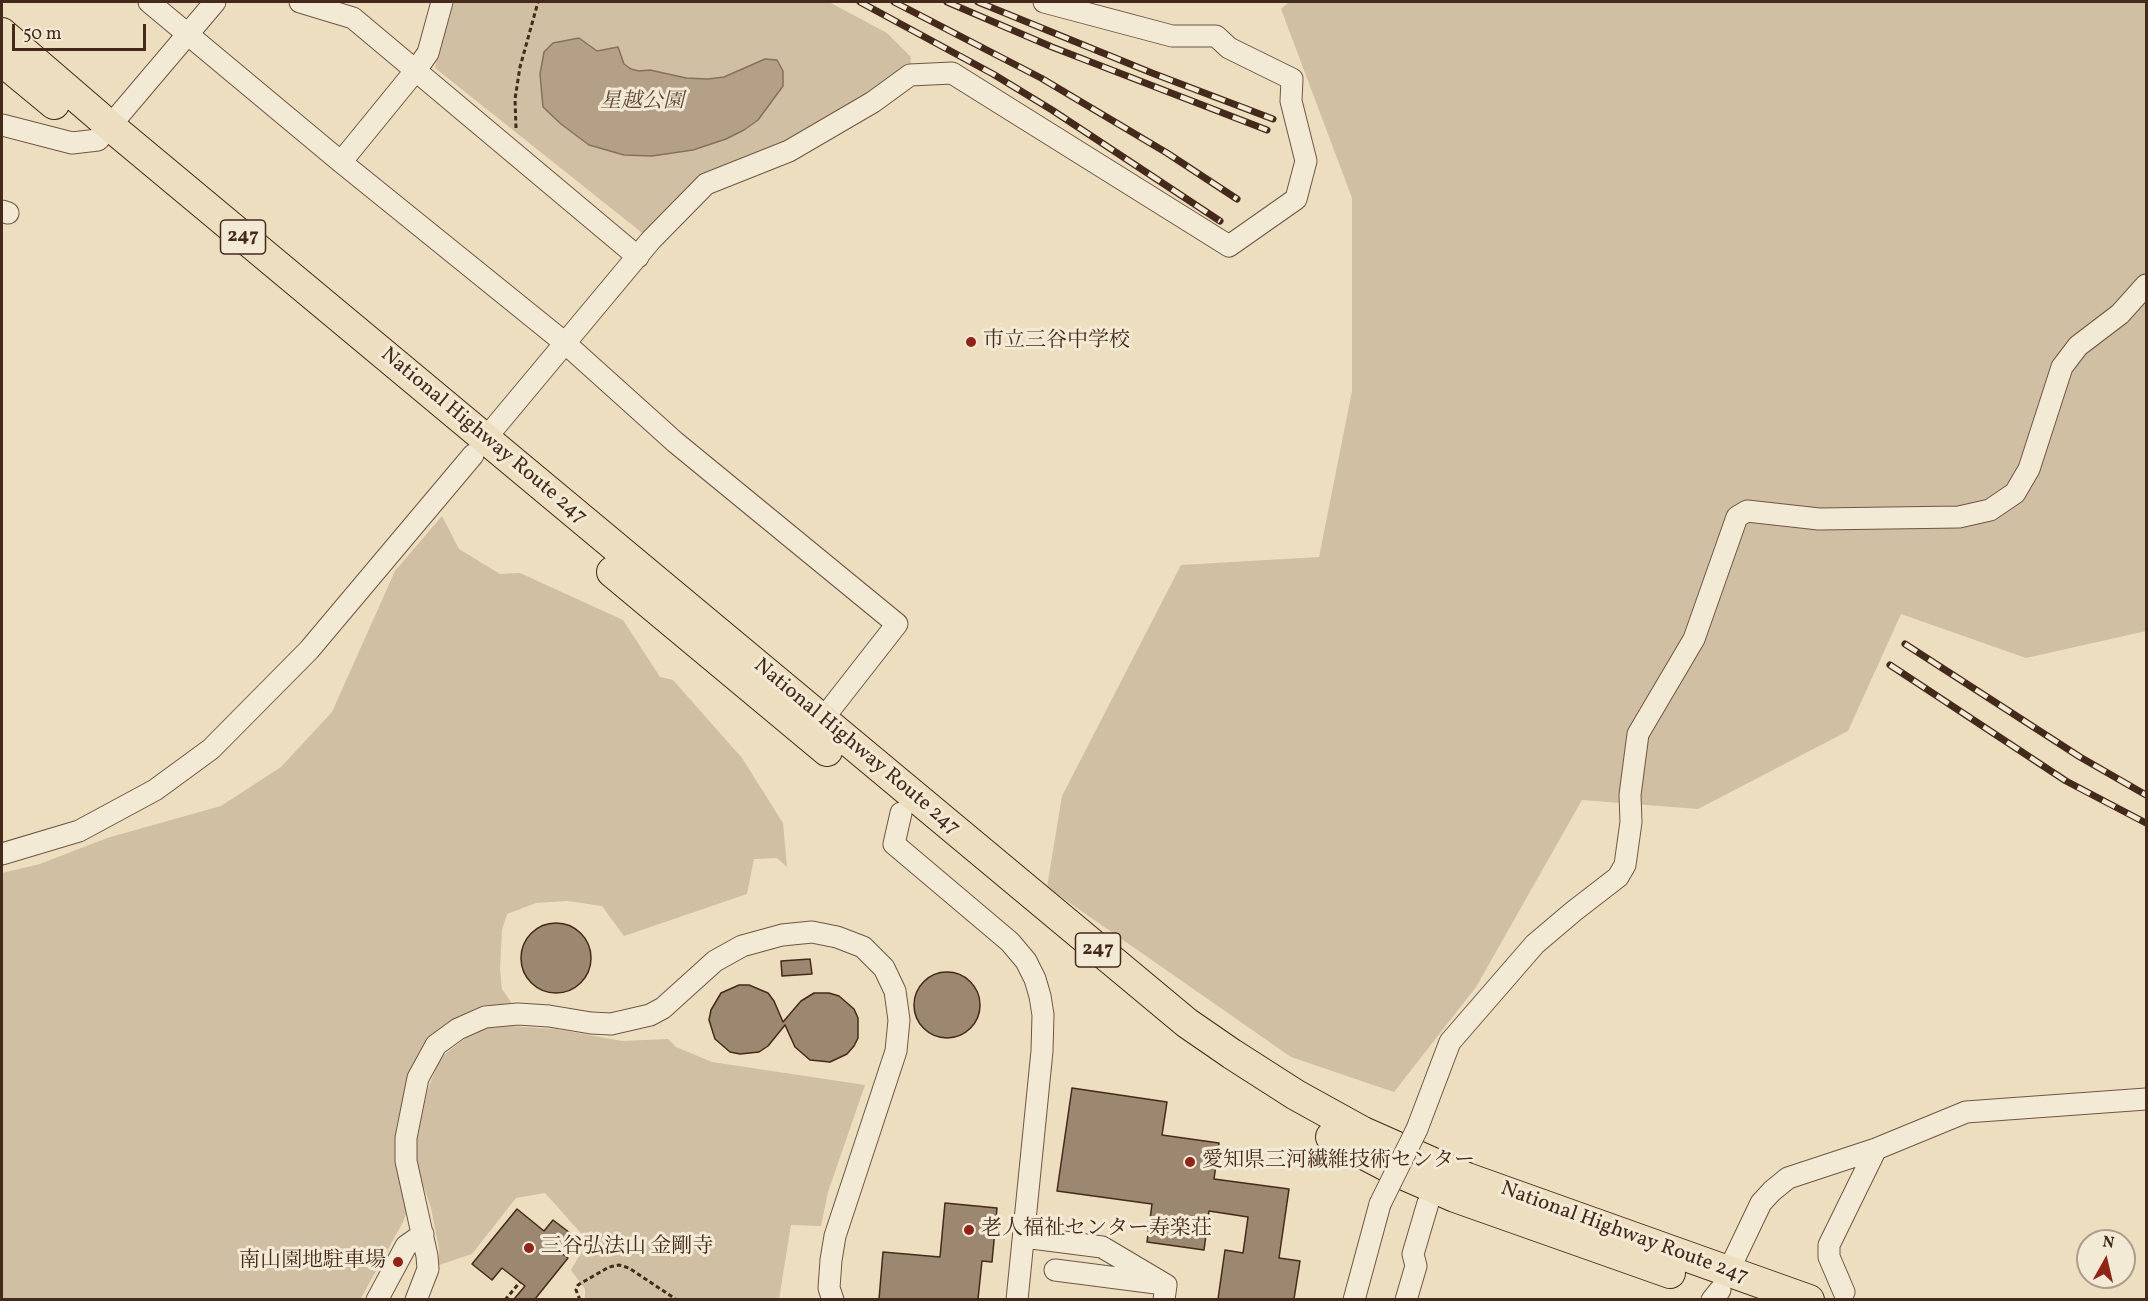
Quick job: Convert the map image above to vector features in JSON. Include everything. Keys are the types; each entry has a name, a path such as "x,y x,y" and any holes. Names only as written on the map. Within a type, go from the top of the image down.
{"highway":[{"name":"National Highway Route 247","path":"2,33 104,133 479,447 901,813 1159,1026 1219,1069 1281,1109 1400,1173 1455,1197 1726,1290 1809,1299"},
{"name":"National Highway Route 247","path":"2,62 104,133"},
{"name":"National Highway Route 247","path":"479,447 822,720 1187,1023 1232,1054 1296,1095 1363,1132 1726,1290"}],"street":[{"path":"149,2 340,162 565,343 675,442 897,624 822,720"},
{"path":"2,125 72,143 104,133 215,2"},
{"path":"300,2 353,18 638,257"},
{"path":"340,162 416,70 428,52 442,2"},
{"path":"2,854 79,831 155,790 211,749 309,650 651,240 706,184 789,152 873,102 910,75 952,73 1229,246 1296,199 1306,161 1291,101 1292,79 1229,48 1216,36 1172,36 1044,2"},
{"path":"1354,1299 1380,1204 1417,1129 1450,1042 1535,944 1618,877 1625,865 1631,822 1630,795 1638,734 1694,639 1737,517 1747,511 1819,519 1959,517 1990,510 2015,493 2030,469 2062,367 2078,346 2120,314 2146,285"},
{"path":"901,813 894,844 1010,942 1026,961 1035,979 1043,1015 1042,1051 1017,1299"},
{"path":"416,1299 428,1269 423,1234 406,1161 406,1138 418,1078 436,1045 458,1029 485,1017 518,1014 610,1024 650,1016 663,1008 715,961 742,946 782,935 812,932 837,937 863,947 884,968 895,992 899,1020 896,1051 835,1236 829,1288 833,1299"},
{"path":"1726,1290 1761,1203 1788,1178 1876,1149 1966,1112 2146,1099"},
{"path":"1844,1292 1829,1257 1829,1245 1876,1149"},
{"path":"1406,1299 1416,1266 1413,1254 1428,1203"},
{"path":"377,1299 406,1246 423,1234"},
{"path":"1024,1237 1102,1248 1170,1294"},
{"path":"1055,1270 1170,1294"}],"path":[{"path":"516,154 515,99 520,67 538,2"},
{"path":"580,1299 576,1290 578,1285 614,1265 628,1268 677,1299"},
{"path":"505,1299 520,1282"}],"green space":[{"name":"星越公園","path":"454,2 829,2 887,33 911,57 910,75 706,184 651,240 435,68"},
{"path":"1289,2 2146,2 2146,631 2026,658 1901,614 1848,731 1698,809 1582,800 1476,987 1394,1092 1291,1057 1047,887 1062,796 1181,565 1319,557 1352,391 1352,198 1281,9"},
{"path":"442,516 459,549 500,574 520,573 623,620 660,677 673,680 742,758 783,823 787,867 777,858 754,859 747,894 624,936 602,906 567,901 536,903 507,914 502,930 500,969 502,989 513,1005 483,1005 454,1019 424,1045 410,1070 396,1128 395,1160 408,1208 403,1222 360,1300 2,1299 2,873 40,864 107,838 221,806 281,767 332,712 395,571"},
{"path":"509,1026 556,1029 622,1041 668,1039 676,1047 712,1062 865,1085 828,1192 821,1226 791,1225 779,1299 585,1299 585,1289 571,1270 588,1241 545,1193 516,1198 472,1254 439,1265 439,1249 431,1208 417,1168 416,1145 427,1092 440,1058 467,1037 484,1028"}],"shaded area":[{"path":"579,38 597,51 618,47 624,64 631,69 650,70 686,78 724,77 765,59 777,60 783,71 783,86 758,120 726,139 693,150 652,156 624,155 589,145 543,107 540,74 544,52 553,43"}],"building":[{"path":"556,923 569,926 581,933 588,945 591,958 588,971 581,983 569,990 556,993 543,990 531,983 524,971 521,958 524,945 531,933 543,926"},
{"path":"810,959 812,974 782,976 781,961"},
{"path":"947,972 960,975 970,982 977,992 980,1005 977,1018 970,1028 960,1035 947,1038 934,1035 924,1028 917,1018 914,1005 917,992 924,982 934,975"},
{"path":"739,985 749,985 768,993 783,1022 801,1001 814,993 839,996 854,1009 858,1018 858,1038 847,1054 830,1062 810,1060 795,1047 785,1025 768,1046 759,1052 740,1054 730,1052 715,1039 709,1020 711,1010 721,993"},
{"path":"1072,1088 1167,1102 1162,1135 1219,1143 1214,1179 1289,1189 1279,1258 1300,1261 1294,1299 1218,1299 1225,1250 1243,1253 1248,1217 1209,1211 1204,1250 1147,1242 1152,1204 1057,1191"},
{"name":"老人福祉センター寿楽荘","path":"945,1203 997,1208 992,1262 982,1261 978,1299 879,1299 883,1252 940,1257"},
{"path":"517,1209 544,1231 553,1220 574,1236 560,1252 568,1258 535,1299 514,1299 525,1286 502,1268 492,1280 472,1264"}],"railway":[{"path":"860,2 993,74 1052,110 1220,221"},
{"path":"894,2 1041,78 1167,153 1237,199"},
{"path":"947,2 1052,47 1267,130"},
{"path":"978,2 1152,73 1273,119"},
{"path":"1905,644 2080,757 2146,795"},
{"path":"1890,665 2066,781 2146,823"}],"place":[{"name":"市立三谷中学校","path":"971,342"},
{"name":"愛知県三河繊維技術センター","path":"1190,1162"},
{"name":"老人福祉センター寿楽荘","path":"969,1230"},
{"name":"三谷弘法山 金剛寺","path":"529,1248"},
{"name":"南山園地駐車場","path":"398,1262"}]}
